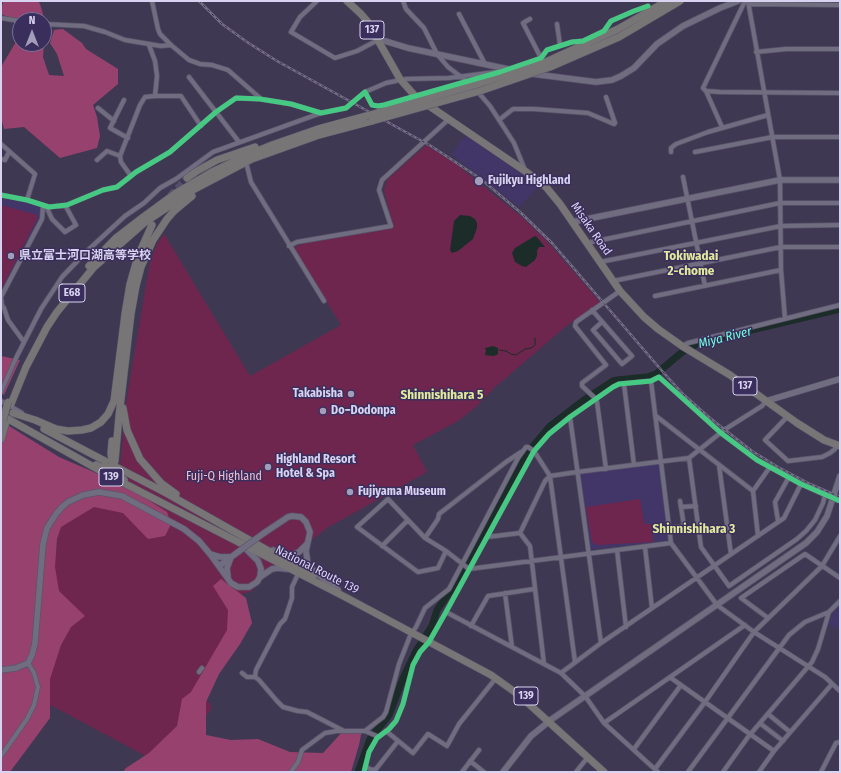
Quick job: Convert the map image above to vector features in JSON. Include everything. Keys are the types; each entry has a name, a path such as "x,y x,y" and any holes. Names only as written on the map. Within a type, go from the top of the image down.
{"highway":[{"name":"Misaka Road","path":"347,1 361,14 378,40 400,79 416,97 525,171 546,187 560,204 620,291 644,317 658,329 730,375 787,417 824,440 838,446"},
{"name":"E68","path":"7,403 47,327 69,296 94,268 128,236 165,208 215,178 252,159 319,135 480,91 618,29 667,1"},
{"name":"E68","path":"1,439 7,403 33,347 54,312 84,272 103,251 142,218 176,193 232,162 294,137 340,122 475,86 619,37 680,1"},
{"path":"186,178 207,165 228,156 304,131 340,122"},
{"path":"13,413 35,420 51,428 68,431 90,428 101,422 112,409 119,393 134,293 141,267 153,240 167,219 183,202 252,159"},
{"path":"151,497 121,478 116,472 115,461 124,314 130,284 138,256 152,225"},
{"path":"119,393 126,430 140,459 162,483 205,515"},
{"name":"139","path":"1,406 105,461"},
{"name":"National Route 139","path":"3,420 67,452 296,573 502,677 551,720 605,772"},
{"path":"67,452 101,467 105,468 115,466"},
{"name":"National Route 139","path":"115,466 414,632"},
{"name":"National Route 139","path":"429,639 496,678 514,691 551,720 605,772"}],"street":[{"path":"152,1 160,34 171,45 189,60 228,70 260,99"},
{"path":"317,1 300,17 291,32 335,58 356,51 378,40 509,70 586,82 612,80 628,72 657,44 683,26 738,1"},
{"path":"403,1 406,9 424,28 437,54 448,67 461,76 482,95 514,143 525,171"},
{"path":"747,2 840,5"},
{"path":"747,2 780,180 781,270 785,318"},
{"path":"722,127 706,91 703,88 747,2"},
{"path":"546,62 547,50 560,45 583,41 604,30 611,21 648,6"},
{"path":"459,14 485,65"},
{"path":"1,18 12,20"},
{"path":"530,19 523,23 546,62"},
{"path":"52,24 84,26 125,40 149,45 171,45"},
{"path":"557,24 560,45"},
{"path":"149,45 156,61 157,76 155,96"},
{"path":"756,52 786,49 840,49"},
{"path":"365,92 372,105 378,106 416,97 500,72 546,62"},
{"path":"404,79 449,78 500,72"},
{"path":"189,77 240,142"},
{"path":"1,392 41,309 62,277 87,251 125,216 144,203 160,188 176,179 212,152 322,113 346,108 365,92 386,83 396,81"},
{"path":"706,91 840,93"},
{"path":"131,176 121,162 120,156 140,105 145,97 181,96 201,126"},
{"path":"499,120 513,109 534,109 588,113 614,124 615,123 606,97"},
{"path":"1,194 28,200 44,206 65,205 103,190 117,187 131,176 170,152 216,112 236,98 260,99 291,104 322,113"},
{"path":"124,100 110,128 128,138"},
{"path":"98,108 114,121"},
{"path":"671,152 671,148 676,144 722,127 768,116"},
{"path":"290,246 297,242 391,226 379,190 382,180 449,119"},
{"path":"695,152 773,137 840,136"},
{"path":"1,144 35,174 28,200"},
{"path":"232,144 236,149"},
{"path":"97,160 107,151 120,156"},
{"path":"1,159 5,160 10,152"},
{"path":"247,166 251,182 324,301"},
{"path":"683,177 705,286"},
{"path":"572,222 780,180 840,180"},
{"path":"586,243 780,203 840,203"},
{"path":"44,206 52,219 65,232 76,224 65,205"},
{"path":"24,342 8,320 2,305 1,297 42,219 44,206"},
{"path":"600,262 781,226 840,225"},
{"path":"614,281 781,247 840,247"},
{"path":"656,296 781,270"},
{"path":"606,469 595,399 588,394 582,384 606,365 575,326 576,322 620,291"},
{"path":"686,348 688,343 840,305"},
{"path":"592,310 632,356 622,364 592,330 602,322"},
{"path":"366,732 383,717 386,712 405,647 425,608 447,592 487,537 534,450 549,434 570,417 613,387 624,384 651,381 659,377 721,433 757,460 801,484 840,501"},
{"path":"520,533 545,481 550,476 689,458 721,433 762,406 766,401 840,379"},
{"path":"651,381 671,543 717,605 754,632 824,677 840,691"},
{"path":"624,384 634,465"},
{"path":"7,403 35,420"},
{"path":"656,416 752,491 758,536"},
{"path":"570,417 601,643"},
{"path":"787,417 765,440 788,461 822,457 830,453 838,446"},
{"path":"425,538 438,519 439,514 506,462 528,447 534,450 550,476 575,662"},
{"path":"364,772 369,752 378,736 386,731 396,720 403,704 413,664 446,612 518,458 523,451"},
{"path":"689,458 700,547 729,586 797,539 806,531 815,520 826,496"},
{"path":"719,465 731,554"},
{"path":"752,491 770,468"},
{"path":"503,772 532,736 551,720 806,543 817,532 827,516 840,476"},
{"path":"778,521 775,502 789,477"},
{"path":"560,673 601,643 784,518 801,484"},
{"path":"1,670 16,668 28,663 32,655 35,643 47,528 56,514 68,502 83,495 99,492 122,496 184,529 199,541 234,585 244,588 254,585 260,576 268,570 275,568 286,568 296,573 292,587 292,598 285,619 280,624 256,670 254,677"},
{"path":"446,551 438,568 418,572 357,527 388,499 425,538 446,551 466,567 560,558 671,543"},
{"path":"669,528 684,526 680,501"},
{"path":"681,507 696,506"},
{"path":"205,515 240,531 282,554 293,555 299,552 307,544"},
{"path":"219,566 288,517 298,516 303,519 309,528 310,534 307,544 306,559 311,569 338,590"},
{"path":"382,546 408,520"},
{"path":"487,537 520,533"},
{"path":"520,533 530,546 544,664"},
{"path":"224,535 256,557 260,565 260,576"},
{"path":"446,612 560,673 585,696 604,723 634,749 656,771 754,632 822,566 840,536"},
{"path":"645,547 652,608"},
{"path":"617,550 626,627"},
{"path":"210,554 220,558 231,557"},
{"path":"768,618 741,598 805,554 840,578"},
{"path":"229,580 227,568 231,557"},
{"path":"471,626 488,596 534,589"},
{"path":"505,593 512,648"},
{"path":"688,772 778,648 797,627 829,612 840,601"},
{"path":"723,772 768,714 812,662 818,649 829,612"},
{"path":"604,723 671,678 745,625"},
{"path":"1,756 27,719 34,705 38,687 34,673 28,663"},
{"path":"242,673 247,677 254,677 259,680 283,707 307,712 345,731"},
{"path":"386,731 413,753 428,734 447,746 458,724 496,678"},
{"path":"671,678 774,751"},
{"path":"759,772 774,751 832,684"},
{"path":"634,749 681,685"},
{"path":"768,714 790,732"},
{"path":"761,724 783,741"},
{"path":"291,772 298,762 302,750 325,733 345,731 366,732 378,736"},
{"path":"366,767 372,770 376,769 398,741"},
{"path":"821,772 836,743 840,742"},
{"path":"462,772 479,750"},
{"path":"576,772 588,757"},
{"path":"470,762 484,772"}],"shaded area":[{"path":"3,1 38,1 42,12 12,12 12,19 1,14"},
{"path":"63,29 82,43 86,49 118,69 118,84 93,105 97,117 100,136 97,148 60,158 24,127 4,129 1,117 1,67 12,48 12,52 43,52 43,57 49,75 64,76 57,54 52,46 54,30"},
{"path":"466,136 539,186 519,207 451,154"},
{"name":"県立富士河口湖高等学校","path":"1,198 25,202 41,207 40,218 1,293"},
{"path":"460,215 470,216 475,219 477,228 473,239 458,251 452,253 450,250 454,221"},
{"path":"536,236 545,247 539,247 535,260 526,267 515,262 512,253 515,248"},
{"path":"493,346 498,348 498,354 494,356 485,355 485,348"},
{"path":"1,356 20,360 4,395 1,393"},
{"path":"1,421 59,457 126,486 167,512 171,524 165,536 148,539 123,513 94,507 61,527 57,539 55,567 59,591 85,616 71,627 61,645 50,679 50,718 10,772 1,772"},
{"path":"659,463 668,541 590,550 579,474"},
{"path":"221,579 246,598 252,623 240,644 219,674 206,702 206,735 231,740 258,739 290,752 323,753 344,730 362,730 351,772 123,772 126,768 149,753 177,726 182,699 191,692 227,630 228,610 213,586"},
{"path":"840,604 840,630 828,624"}],"green space":[{"name":"Fuji-Q Highland","path":"426,145 456,164 524,219 545,239 600,302 565,327 494,388 477,406 458,421 413,445 427,472 327,528 265,576 252,591 242,594 233,620 197,684 202,695 211,705 211,709 202,721 155,761 41,700 60,514 117,499 126,403 150,262 157,244 164,234 250,376 341,325 294,248 301,244 394,228 384,191 387,180"},
{"name":"県立富士河口湖高等学校","path":"1,205 37,215 37,219 1,290"},
{"path":"640,499 644,524 651,524 653,542 597,545 592,542 586,507"}],"waterway":[{"name":"Miya River","path":"358,772 370,739 389,715 404,676 416,651 432,626 437,610 461,576 528,452 550,426 584,400 613,381 647,377 656,374 681,353 701,342 840,309"},
{"path":"499,350 516,355 535,345 535,338"}],"tunnel":[{"path":"170,196 187,178"}],"railway":[{"path":"199,1 222,24 277,61 431,146 481,179 520,212 552,243 684,395 710,418 752,451 810,484 840,497"}],"cycle path":[{"path":"1,195 27,200 49,207 67,205 103,190 117,187 136,172 170,152 216,112 236,98 260,99 291,104 321,113 346,108 365,92 372,105 384,105 500,72 541,58 547,50 572,42 583,41 604,31 611,21 648,6"},
{"path":"364,772 369,752 377,738 389,729 396,721 403,704 413,665 420,652 429,642 446,612 534,451 549,434 570,417 613,387 619,384 651,381 659,377 721,433 757,460 801,484 840,501"}],"place":[{"name":"Fujikyu Highland","path":"479,181"},
{"name":"県立富士河口湖高等学校","path":"11,256"},
{"name":"Takabisha","path":"351,394"},
{"name":"DoｰDodonpa","path":"323,411"},
{"name":"Highland Resort Hotel & Spa","path":"268,467"},
{"name":"Fujiyama Museum","path":"350,492"}],"district":[{"name":"Tokiwadai 2-chome","path":"691,264"},
{"name":"Shinnishihara 5","path":"442,395"},
{"name":"Shinnishihara 3","path":"694,529"}]}
